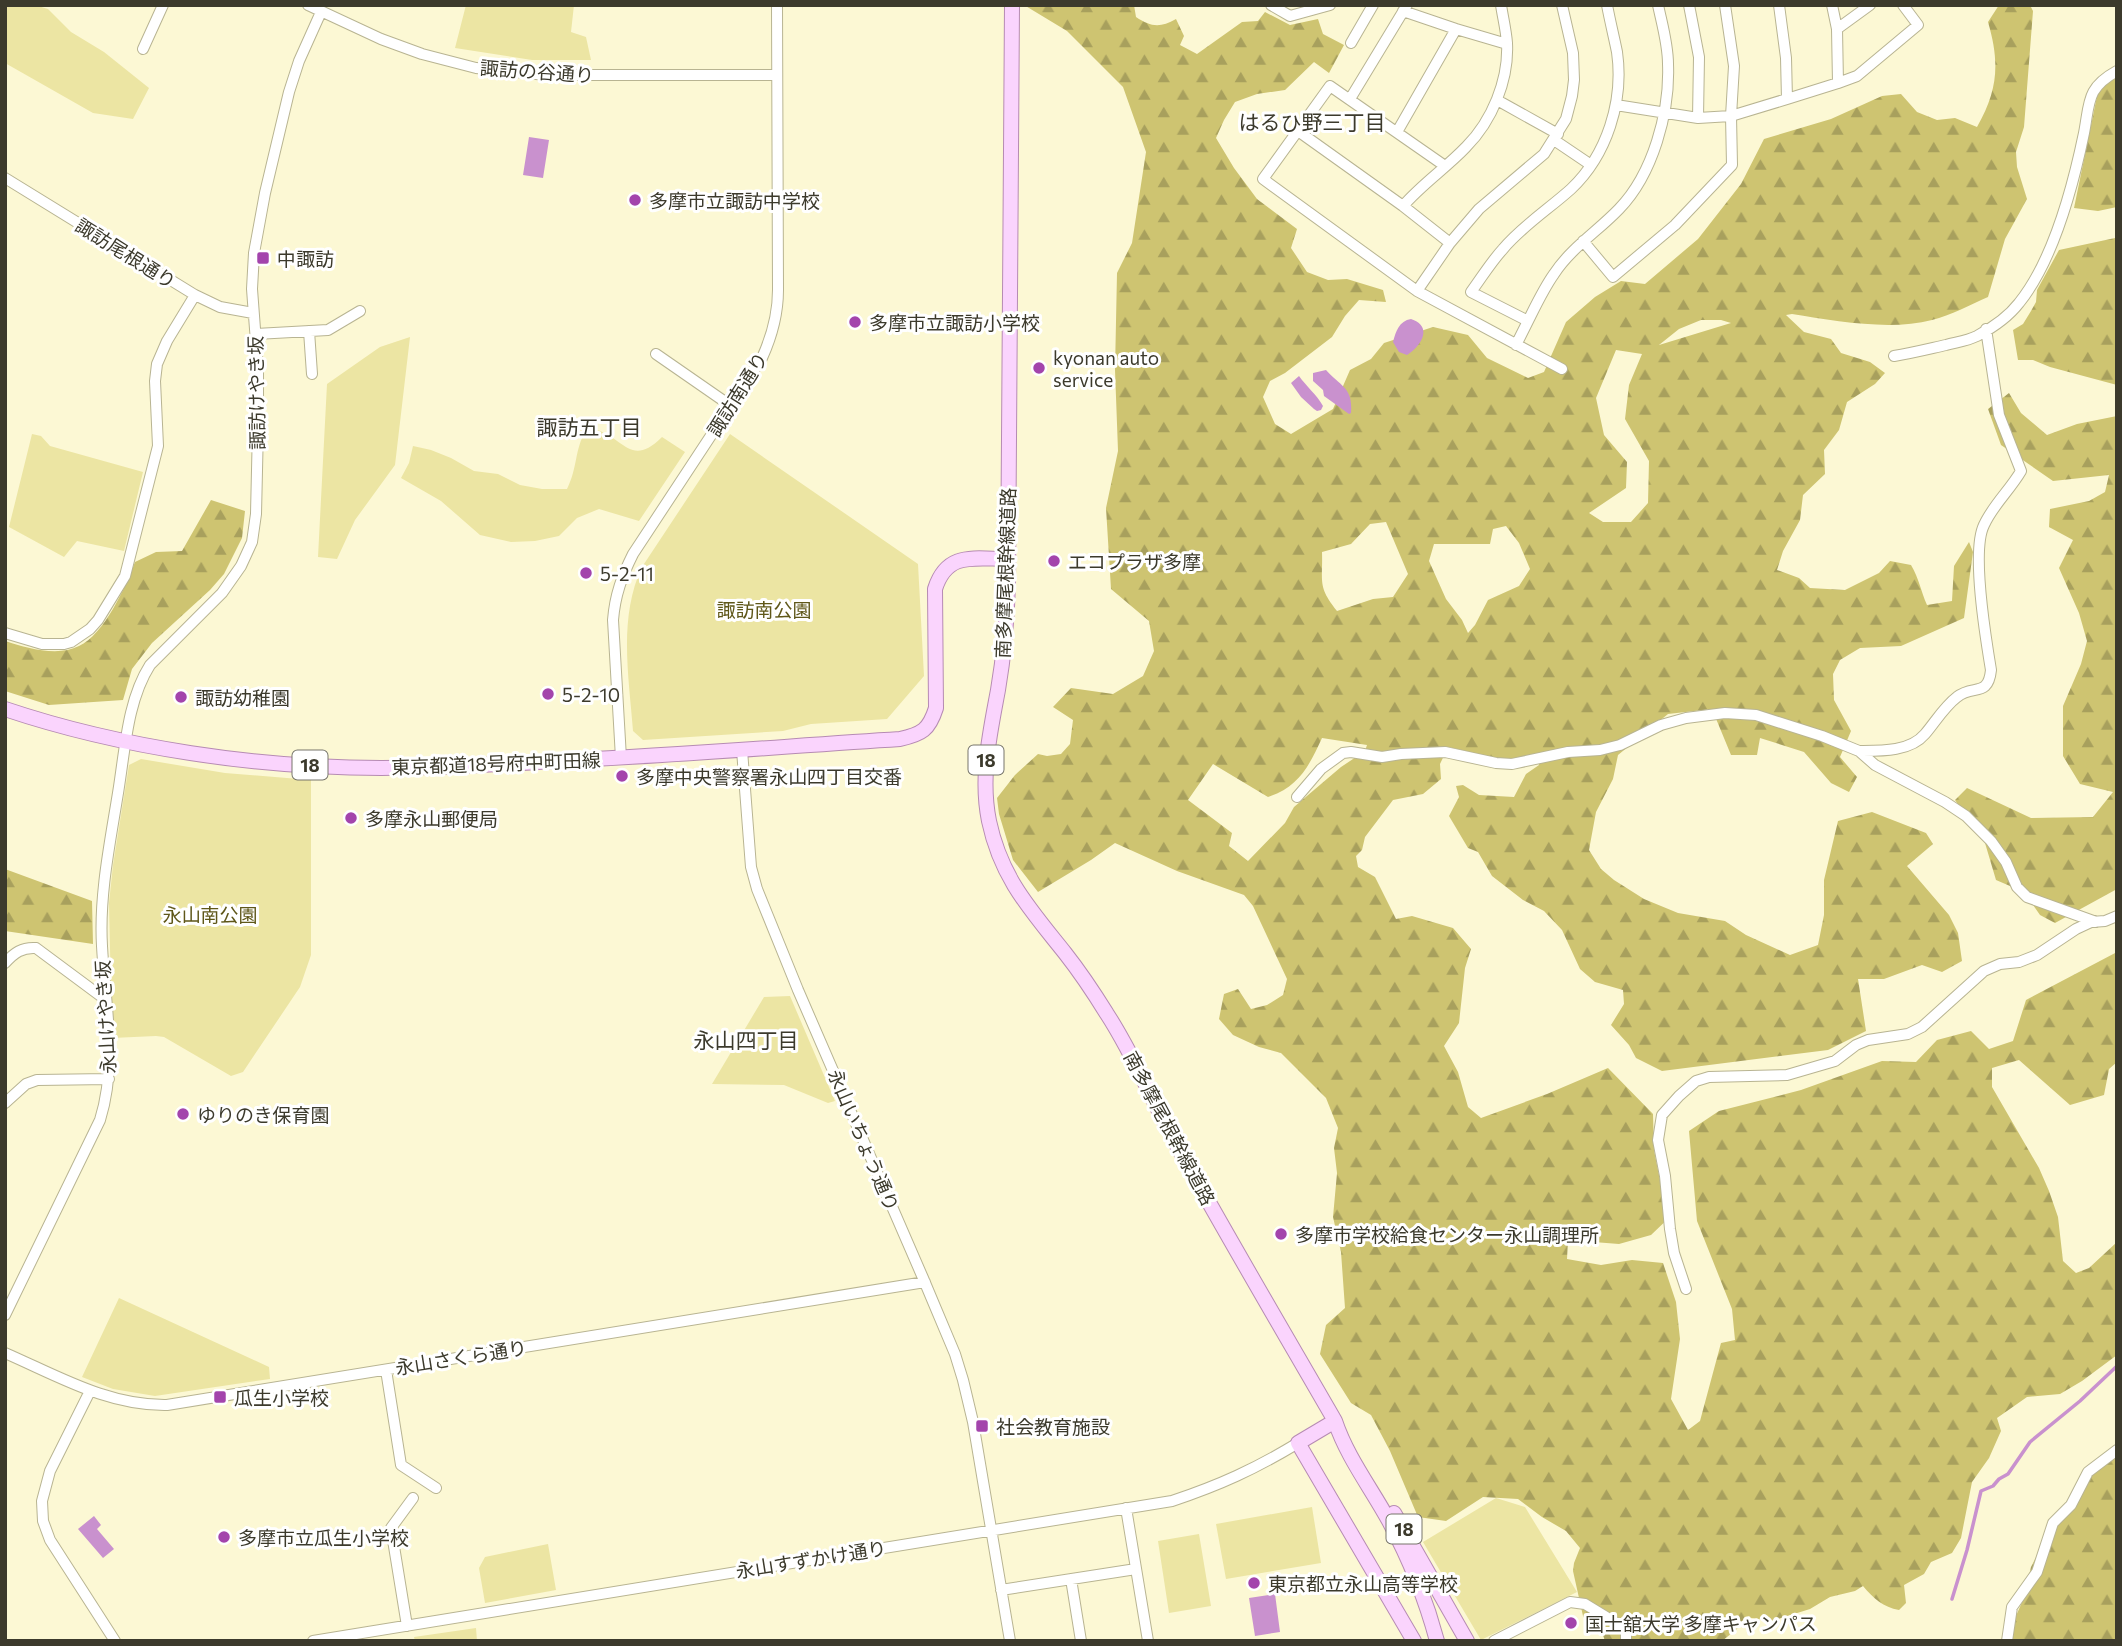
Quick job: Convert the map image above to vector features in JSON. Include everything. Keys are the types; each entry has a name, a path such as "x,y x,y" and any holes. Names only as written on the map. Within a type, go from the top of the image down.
{"main road":[{"name":"南多摩尾根幹線道路","path":"1012,5 1005,646 991,723 985,776 987,810 996,845 1022,901 1067,955 1120,1035 1178,1147 1335,1421 1340,1437 1404,1552 1437,1641"},
{"name":"東京都道18号府中町田線","path":"5,709 126,741 218,756 381,768 621,758 900,739 914,736 924,730 931,723 936,708 935,590 944,569 954,562 966,559 1008,559"},
{"name":"南多摩尾根幹線道路","path":"1335,1421 1347,1433 1467,1641"},
{"path":"1335,1421 1298,1443 1414,1641"}],"street":[{"path":"143,49 163,5"},
{"name":"諏訪の谷通り","path":"308,5 381,39 422,54 495,71 546,75 777,75"},
{"name":"諏訪南通り","path":"621,758 613,620 614,601 621,577 633,554 731,406 765,351 773,332 778,307 777,5"},
{"path":"1271,5 1290,16 1330,5"},
{"path":"1351,43 1373,5"},
{"path":"1403,206 1467,146 1486,123 1497,100 1504,75 1507,44 1501,5"},
{"path":"1418,291 1450,243 1479,209 1544,154 1566,119 1574,80 1573,53 1562,5"},
{"path":"1528,321 1471,292 1504,247 1572,188 1591,165 1609,131 1616,106 1617,54 1607,5"},
{"path":"1516,345 1554,273 1583,241 1620,208 1649,162 1657,141 1668,86 1668,62 1658,5"},
{"path":"1689,5 1699,57 1698,118"},
{"path":"1583,241 1613,277 1665,234 1732,165 1734,66 1725,5"},
{"path":"1779,5 1786,58 1787,99"},
{"path":"1832,5 1837,29 1838,83"},
{"path":"1837,29 1870,5"},
{"path":"1616,106 1698,118 1731,116 1838,83 1857,76 1918,26 1903,5"},
{"path":"1350,99 1405,8 1455,29 1507,44"},
{"name":"諏訪けやき坂","path":"126,741 143,676 150,665 222,593 241,566 252,542 256,514 258,426 253,313 254,253 289,92 299,61 321,12"},
{"path":"1397,132 1455,29"},
{"path":"1894,356 1965,341 2006,316 2018,304 2030,287 2056,235 2093,89 2117,71"},
{"path":"1445,166 1330,86 1263,180 1418,291 1562,369"},
{"path":"1497,100 1556,137 1591,165"},
{"path":"1298,131 1450,243"},
{"name":"諏訪尾根通り","path":"5,178 195,295 220,306 253,313"},
{"path":"5,633 42,644 71,642 98,620 125,576 158,446 155,381 157,364 167,341 195,295"},
{"path":"256,334 328,330 360,311"},
{"path":"1858,751 1891,750 1923,737 1947,705 1964,692 1988,685 1991,670 1981,584 1981,533 1984,523 2021,471 1999,415 1986,329"},
{"path":"309,331 312,374"},
{"path":"656,354 731,406"},
{"path":"1297,797 1321,769 1343,753 1382,757 1445,751 1512,764 1568,752 1600,750 1620,745 1661,725 1707,715 1756,715 1822,736 1858,751 1875,765 1945,802 1966,816 1991,841 2006,862 2017,887 2027,897 2096,922"},
{"name":"永山けやき坂","path":"5,1315 100,1120 109,1079 109,1022 102,944 102,904 126,741"},
{"name":"永山いちょう通り","path":"742,750 751,867 757,889 925,1282 963,1380 973,1422 1010,1641"},
{"path":"1686,1289 1674,1253 1658,1140 1662,1115 1696,1081 1709,1077 1787,1075 1835,1060 1867,1040 1908,1034 1923,1027 1984,971 2036,955 2076,929 2117,916"},
{"path":"5,963 20,950 36,948 106,1000"},
{"path":"5,1103 26,1084 37,1080 109,1079"},
{"name":"永山さくら通り","path":"5,1353 110,1398 134,1404 167,1405 925,1282"},
{"path":"386,1370 401,1465 436,1488"},
{"path":"90,1391 50,1471 42,1501 43,1521 50,1540 115,1641"},
{"name":"永山すずかけ通り","path":"313,1641 355,1637 407,1626 1172,1501 1218,1485 1298,1443"},
{"path":"2007,1641 2012,1607 2037,1572 2053,1523 2071,1505 2088,1472 2117,1450"},
{"path":"407,1626 391,1528 412,1498"},
{"path":"1126,1508 1148,1641"},
{"path":"1001,1590 1136,1569"},
{"path":"1071,1580 1081,1641"},
{"path":"1494,1641 1570,1602 1585,1604 1626,1629 1626,1641"}],"green space":[{"path":"5,5 35,5 48,9 71,32 104,52 149,88 133,119 93,113 5,63"},
{"path":"466,5 574,5 571,32 586,37 591,60 532,60 455,48"},
{"path":"1024,5 1134,5 1136,17 1146,23 1160,25 1176,19 1184,36 1180,45 1197,54 1242,22 1258,21 1265,12 1290,25 1318,19 1323,34 1344,45 1329,73 1314,62 1285,90 1257,94 1235,102 1216,138 1257,199 1297,229 1291,248 1307,272 1328,280 1347,279 1383,290 1386,302 1359,300 1332,337 1285,373 1270,381 1263,397 1275,424 1291,434 1333,409 1350,370 1371,359 1384,343 1433,327 1468,335 1487,358 1528,378 1544,372 1566,322 1595,297 1621,281 1645,284 1698,239 1741,184 1764,139 1831,119 1882,96 1901,94 1917,112 1937,120 1955,118 1977,127 1989,101 1995,76 1994,51 1988,22 1999,5 2030,5 2033,11 2024,127 2016,152 2017,167 2027,199 2005,239 1988,297 1932,320 1898,325 1862,324 1786,315 1804,332 1831,339 1841,353 1870,362 1885,373 1875,384 1847,402 1839,430 1824,450 1825,474 1803,495 1800,520 1783,551 1777,570 1799,578 1810,588 1845,590 1879,573 1890,561 1911,565 1927,605 1952,601 1954,566 1969,542 1973,552 1964,618 1901,646 1860,648 1840,660 1833,674 1834,700 1851,731 1840,757 1857,777 1849,792 1831,783 1804,752 1760,738 1757,755 1731,755 1712,709 1668,714 1618,755 1613,779 1596,812 1589,850 1601,869 1644,899 1678,913 1725,921 1746,935 1790,955 1818,945 1824,915 1824,880 1838,821 1872,812 1926,833 1933,844 1907,866 1949,915 1958,933 1962,961 1942,972 1922,965 1884,979 1858,979 1866,1031 1828,1050 1662,1071 1636,1058 1629,1045 1611,1025 1624,1004 1623,990 1595,982 1580,969 1562,930 1544,911 1523,900 1492,876 1478,852 1468,848 1449,816 1459,797 1456,786 1463,785 1479,795 1514,797 1526,774 1539,765 1536,754 1499,761 1448,747 1440,764 1441,779 1423,794 1393,800 1365,837 1362,850 1356,856 1358,867 1375,877 1396,919 1412,916 1453,928 1471,949 1465,968 1459,1023 1444,1046 1458,1072 1468,1107 1481,1118 1608,1068 1653,1114 1654,1150 1660,1180 1673,1214 1651,1235 1619,1244 1568,1240 1567,1259 1601,1265 1632,1260 1663,1263 1676,1302 1680,1339 1671,1399 1688,1430 1700,1421 1721,1343 1735,1340 1732,1309 1697,1221 1689,1131 1719,1111 1801,1090 1882,1061 1916,1062 1937,1040 1971,1031 1989,1049 2013,1041 2026,1000 2117,952 2117,1062 2109,1069 2104,1095 2070,1105 2019,1060 1992,1068 1992,1087 2039,1168 2049,1191 2058,1217 2063,1261 2076,1273 2089,1268 2117,1242 2117,1355 2060,1394 2027,1397 1997,1418 2001,1431 1989,1458 1972,1482 1961,1538 1952,1553 1931,1562 1924,1574 1904,1585 1906,1603 1899,1610 1879,1602 1863,1586 1855,1591 1830,1597 1810,1609 1772,1621 1745,1617 1737,1629 1722,1641 1605,1641 1603,1635 1592,1632 1583,1616 1573,1571 1580,1548 1566,1531 1518,1499 1483,1497 1446,1521 1418,1517 1390,1451 1371,1415 1351,1403 1320,1354 1326,1325 1345,1308 1341,1252 1333,1217 1337,1173 1334,1148 1338,1128 1326,1098 1281,1053 1259,1047 1233,1035 1219,1019 1224,994 1238,989 1251,1009 1267,1005 1283,995 1287,979 1253,906 1244,895 1177,871 1115,843 1038,892 1013,860 997,798 1015,775 1038,754 1061,754 1070,744 1073,720 1053,707 1071,688 1113,694 1143,676 1154,651 1149,621 1111,589 1106,508 1118,451 1115,370 1117,273 1132,243 1146,152 1123,87 1067,31","holes":["1701,320 1731,323 1659,345 1679,329","1616,350 1642,354 1629,385 1625,419 1649,461 1648,503 1631,522 1603,522 1589,513 1626,488 1627,462 1604,435 1596,398","1386,522 1408,574 1393,597 1373,599 1337,611 1324,589 1322,552 1351,544 1370,524","1506,526 1519,543 1530,569 1519,586 1488,600 1468,633 1446,599 1429,561 1434,544 1490,544 1493,529","1322,738 1367,745 1365,751 1341,767 1294,807 1285,823 1248,861 1229,846 1232,833 1188,800 1213,764 1268,797 1288,788 1302,774"]},
{"path":"2117,68 2117,207 2098,211 2074,208 2097,96 2109,69"},
{"path":"2115,238 2117,385 2033,360 2018,360 2013,330 2023,324 2031,311 2036,302 2037,290 2059,250"},
{"path":"410,337 395,465 355,520 337,559 318,557 327,384 380,347"},
{"path":"2009,393 2021,413 2047,435 2077,424 2117,416 2117,889 2055,923 2040,915 2024,892 1996,880 1985,843 1955,800 1967,788 2031,818 2093,817 2113,792 2080,784 2063,756 2063,706 2081,664 2087,641 2079,613 2059,568 2073,540 2049,527 2050,509 2089,501 2105,492 2109,475 2053,481 2001,445 1988,409"},
{"path":"586,430 606,434 635,451 651,446 662,437 685,452 639,521 599,509 577,518 559,536 511,542 480,535 441,501 401,478 409,463 413,446 451,458 474,471 498,474 520,485 542,489 567,489"},
{"path":"32,434 41,436 50,446 143,472 124,551 77,541 64,557 9,527"},
{"name":"諏訪南公園","path":"730,434 918,564 924,676 887,719 811,724 783,731 643,740 633,731 627,648 630,607 635,586 642,567"},
{"path":"211,500 245,511 242,538 224,574 152,643 132,669 123,700 49,705 5,691 5,641 32,649 62,651 88,640 113,609 135,562 156,552 182,551"},
{"name":"永山南公園","path":"141,759 225,773 311,780 311,955 300,987 243,1072 231,1076 164,1037 112,1038 109,903 129,765"},
{"path":"5,869 92,901 93,944 5,931"},
{"path":"790,996 835,1101 828,1103 784,1085 712,1084 764,997"},
{"path":"119,1298 269,1367 270,1379 155,1396 113,1389 82,1377"},
{"path":"2117,1451 2117,1641 2005,1641 2023,1600 2031,1567 2054,1522 2094,1461"},
{"path":"1496,1498 1525,1507 1577,1592 1481,1640 1423,1542"},
{"path":"1312,1507 1321,1563 1226,1579 1216,1524"},
{"path":"1199,1534 1211,1606 1169,1613 1158,1541"},
{"path":"548,1544 556,1590 485,1603 479,1568 485,1557"},
{"path":"476,1628 477,1641 415,1641 414,1637"}],"shaded area":[{"path":"529,137 549,140 543,178 523,175"},
{"path":"1411,319 1422,326 1423,336 1417,347 1407,355 1399,352 1393,342 1401,324"},
{"path":"1326,370 1348,392 1351,413 1324,396 1323,390 1313,381 1313,373"},
{"path":"1299,376 1321,402 1321,410 1314,409 1291,383"},
{"path":"94,1516 101,1525 97,1529 114,1549 103,1558 78,1529"},
{"path":"1275,1594 1280,1632 1255,1636 1249,1598"}],"waterway":[{"path":"1952,1599 1981,1491 1993,1486 2008,1474 2030,1442 2117,1366"}],"place":[{"name":"多摩市立諏訪中学校","path":"635,200"},
{"name":"中諏訪","path":"263,258"},
{"name":"多摩市立諏訪小学校","path":"855,322"},
{"name":"kyonan auto service","path":"1039,368"},
{"name":"エコプラザ多摩","path":"1054,561"},
{"name":"5-2-11","path":"586,573"},
{"name":"5-2-10","path":"548,694"},
{"name":"諏訪幼稚園","path":"181,697"},
{"name":"多摩中央警察署永山四丁目交番","path":"622,776"},
{"name":"多摩永山郵便局","path":"351,818"},
{"name":"ゆりのき保育園","path":"183,1114"},
{"name":"多摩市学校給食センター永山調理所","path":"1281,1234"},
{"name":"瓜生小学校","path":"220,1397"},
{"name":"社会教育施設","path":"982,1426"},
{"name":"多摩市立瓜生小学校","path":"224,1537"},
{"name":"東京都立永山高等学校","path":"1254,1583"},
{"name":"国士舘大学 多摩キャンパス","path":"1571,1623"}],"district":[{"name":"はるひ野三丁目","path":"1312,121"},
{"name":"諏訪五丁目","path":"589,426"},
{"name":"永山四丁目","path":"746,1039"}]}
